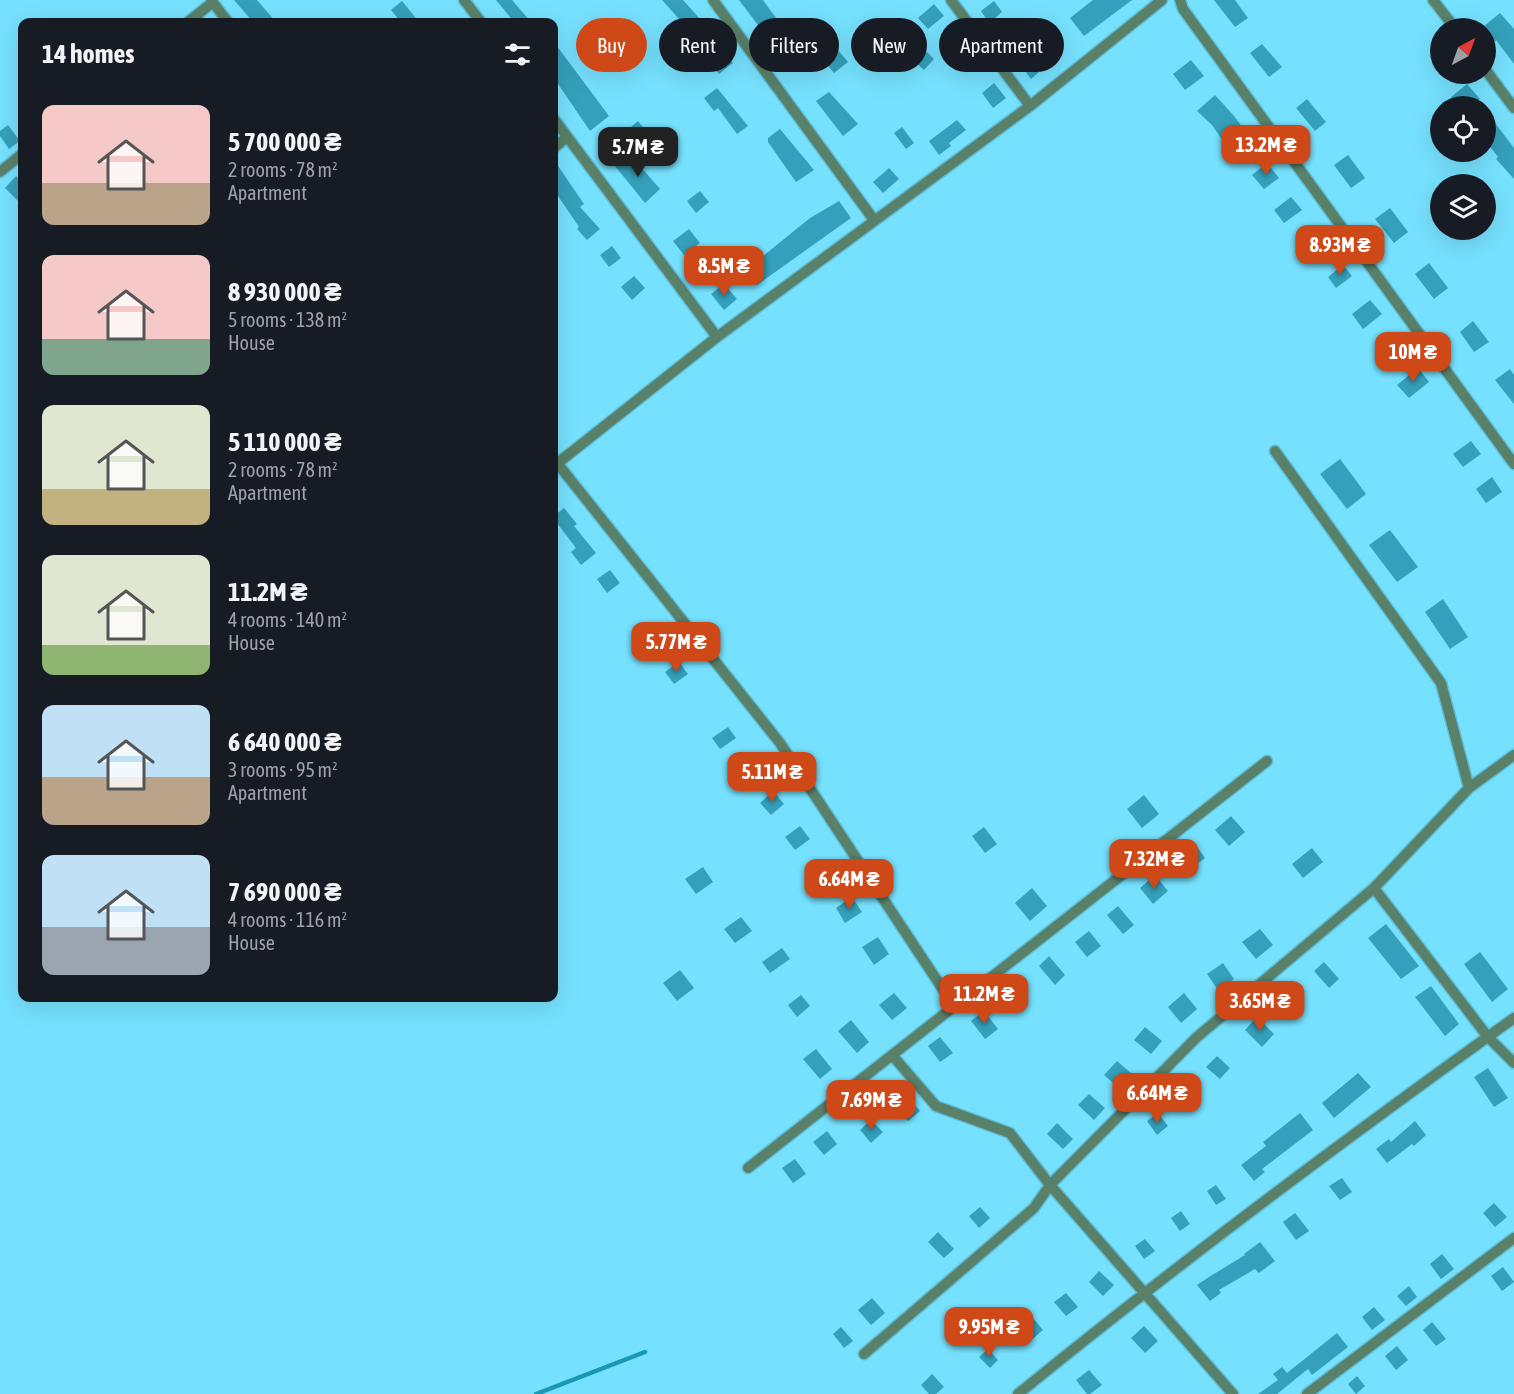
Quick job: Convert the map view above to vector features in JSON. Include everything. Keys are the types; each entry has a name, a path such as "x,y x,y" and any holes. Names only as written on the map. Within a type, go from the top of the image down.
{"street":[{"path":"465,0 478,18"},
{"path":"713,0 874,220"},
{"path":"951,0 1030,106"},
{"path":"558,461 717,337 1030,106 1162,0"},
{"path":"1180,0 1183,9 1514,465"},
{"path":"1433,0 1447,18"},
{"path":"193,18 212,1 225,18"},
{"path":"1496,84 1514,108"},
{"path":"558,125 717,337"},
{"path":"558,145 567,137"},
{"path":"0,172 18,157"},
{"path":"1275,451 1441,684 1469,788"},
{"path":"558,467 780,743 954,1006"},
{"path":"864,1354 1035,1208 1050,1185 1197,1037 1374,888 1469,788 1514,755"},
{"path":"748,1168 1267,761"},
{"path":"1374,888 1488,1037 1514,1063"},
{"path":"1018,1394 1144,1293 1276,1192 1514,1018"},
{"path":"892,1055 936,1106 1010,1133 1050,1185 1233,1394"},
{"path":"1307,1394 1514,1238"}],"building":[{"path":"234,0 257,0 273,18 250,18"},
{"path":"496,0 512,0 528,18 511,18"},
{"path":"662,0 683,0 699,18 678,18"},
{"path":"739,0 763,0 776,18 753,18"},
{"path":"1093,0 1132,0 1084,36 1070,18"},
{"path":"1214,0 1235,0 1248,18 1235,27"},
{"path":"402,1 416,18 398,18 391,10"},
{"path":"994,1 1002,12 995,18 986,18 981,11"},
{"path":"934,4 944,16 928,29 927,18 918,18"},
{"path":"1500,13 1514,29 1514,64 1496,40 1496,18 1494,18"},
{"path":"1262,44 1282,67 1269,77 1250,53"},
{"path":"558,47 576,72 609,116 590,131 558,84"},
{"path":"839,51 848,62 839,69"},
{"path":"927,52 934,59 927,67"},
{"path":"1191,60 1204,76 1185,90 1173,74"},
{"path":"1026,72 1039,72 1031,79"},
{"path":"994,83 1006,98 993,108 982,93"},
{"path":"1467,84 1477,96 1452,96"},
{"path":"717,88 748,126 737,134 718,108 714,111 704,98"},
{"path":"829,92 858,124 843,136 816,101"},
{"path":"1215,95 1252,140 1232,154 1212,125 1197,111"},
{"path":"1307,99 1326,122 1315,131 1296,108"},
{"path":"957,120 966,130 949,143 951,146 939,155 929,141"},
{"path":"638,121 648,133 630,148 620,136"},
{"path":"1496,124 1514,148 1514,179 1496,159 1498,157 1496,154"},
{"path":"8,125 18,138 18,142 9,149 0,136 0,131"},
{"path":"902,127 914,143 906,149 894,133"},
{"path":"780,129 814,170 796,182 768,142 768,138"},
{"path":"632,153 660,189 645,203 615,166"},
{"path":"1348,155 1365,178 1351,188 1334,165"},
{"path":"1267,163 1279,178 1264,189 1252,175"},
{"path":"558,166 584,204 580,207 600,229 587,240 577,229 579,227 558,196"},
{"path":"889,168 899,179 883,193 873,182"},
{"path":"16,176 18,178 18,201 5,188"},
{"path":"700,191 709,202 696,213 687,201"},
{"path":"1291,197 1302,210 1284,223 1274,210"},
{"path":"839,201 851,218 757,285 744,268 755,259 757,261 810,218"},
{"path":"1390,208 1408,232 1394,243 1375,219"},
{"path":"689,229 700,243 684,255 673,241"},
{"path":"1319,230 1330,245 1315,257 1303,241"},
{"path":"612,246 621,258 609,267 600,255"},
{"path":"1429,263 1448,288 1434,299 1415,274"},
{"path":"1343,265 1352,276 1336,288 1328,277"},
{"path":"634,276 645,288 632,300 621,287"},
{"path":"724,284 737,299 724,310 711,294"},
{"path":"1370,300 1382,314 1363,329 1352,314"},
{"path":"1473,321 1489,342 1474,352 1460,332"},
{"path":"1397,335 1407,349 1391,361 1381,347"},
{"path":"1418,368 1429,382 1409,398 1397,385"},
{"path":"1510,369 1514,375 1514,404 1495,380"},
{"path":"1471,441 1481,454 1463,467 1453,454"},
{"path":"1340,459 1366,494 1347,509 1320,474"},
{"path":"1492,477 1502,492 1486,503 1476,489"},
{"path":"564,508 577,524 574,526 596,553 581,565 571,552 576,548 558,524 558,513"},
{"path":"1390,530 1418,567 1397,582 1369,545"},
{"path":"610,570 620,583 607,593 597,579"},
{"path":"1443,599 1468,637 1450,649 1425,612"},
{"path":"679,662 688,674 674,684 665,672"},
{"path":"728,727 736,738 720,749 712,738"},
{"path":"773,791 784,804 771,815 760,803"},
{"path":"1144,795 1159,814 1142,828 1127,809"},
{"path":"1231,816 1245,832 1229,846 1215,830"},
{"path":"800,826 810,839 795,850 785,837"},
{"path":"984,827 997,844 985,853 972,836"},
{"path":"1194,843 1205,858 1189,870 1178,856"},
{"path":"1312,848 1323,862 1303,878 1292,864"},
{"path":"825,863 836,877 822,887 811,873"},
{"path":"703,867 713,882 696,894 685,879"},
{"path":"1155,875 1168,891 1153,904 1140,888"},
{"path":"1032,888 1047,906 1030,921 1015,903"},
{"path":"852,897 862,912 845,923 836,908"},
{"path":"1118,906 1134,925 1123,934 1107,915"},
{"path":"741,917 752,931 735,943 724,929"},
{"path":"1386,924 1419,966 1401,979 1368,938"},
{"path":"1260,929 1273,945 1256,959 1242,942"},
{"path":"1089,931 1101,946 1087,957 1075,942"},
{"path":"878,937 889,954 874,965 862,947"},
{"path":"782,948 790,959 770,973 762,962"},
{"path":"1480,952 1508,989 1492,1002 1464,964"},
{"path":"1049,956 1065,975 1055,985 1039,966"},
{"path":"1324,962 1339,979 1329,988 1314,971"},
{"path":"1223,963 1234,979 1218,990 1207,974"},
{"path":"680,970 694,988 677,1001 663,983"},
{"path":"1014,986 1028,1002 1018,1010 1004,994"},
{"path":"1431,986 1459,1024 1445,1036 1415,997"},
{"path":"1292,990 1303,1004 1291,1013 1280,999"},
{"path":"894,993 907,1008 892,1020 879,1005"},
{"path":"1184,993 1197,1009 1181,1023 1168,1007"},
{"path":"801,995 810,1006 797,1017 788,1005"},
{"path":"984,1011 998,1029 985,1039 971,1021"},
{"path":"1257,1017 1274,1034 1262,1047 1245,1030"},
{"path":"851,1020 869,1042 857,1053 838,1031"},
{"path":"1145,1027 1162,1041 1151,1054 1134,1040"},
{"path":"940,1037 953,1053 940,1062 928,1046"},
{"path":"816,1049 832,1069 820,1079 803,1059"},
{"path":"1217,1056 1230,1068 1220,1079 1206,1067"},
{"path":"1117,1061 1132,1074 1119,1088 1104,1075"},
{"path":"1488,1068 1508,1098 1494,1107 1474,1077"},
{"path":"1358,1073 1371,1087 1334,1118 1322,1103"},
{"path":"1089,1094 1105,1108 1094,1120 1078,1105"},
{"path":"907,1096 920,1111 908,1121 895,1106"},
{"path":"1158,1113 1168,1126 1157,1135 1147,1121"},
{"path":"1300,1113 1313,1130 1262,1169 1265,1172 1254,1181 1241,1165 1266,1146 1263,1142"},
{"path":"871,1120 883,1132 871,1143 860,1130"},
{"path":"1415,1121 1426,1135 1414,1146 1412,1144 1387,1163 1376,1149 1389,1139 1391,1142"},
{"path":"1057,1123 1073,1139 1063,1149 1047,1134"},
{"path":"827,1131 837,1144 824,1155 813,1142"},
{"path":"795,1159 806,1174 793,1183 782,1168"},
{"path":"1342,1178 1352,1192 1340,1200 1329,1186"},
{"path":"1216,1185 1226,1199 1216,1205 1207,1191"},
{"path":"1494,1203 1507,1217 1495,1227 1483,1213"},
{"path":"980,1207 990,1218 979,1228 969,1216"},
{"path":"1181,1211 1190,1224 1180,1231 1171,1218"},
{"path":"1295,1213 1309,1231 1296,1240 1283,1222"},
{"path":"938,1232 954,1249 944,1258 928,1242"},
{"path":"1145,1239 1155,1251 1144,1259 1135,1246"},
{"path":"1260,1242 1275,1261 1259,1273 1255,1269 1219,1290 1221,1293 1210,1301 1197,1285 1245,1255"},
{"path":"1442,1254 1454,1269 1441,1279 1430,1264"},
{"path":"1503,1267 1514,1282 1502,1291 1491,1276"},
{"path":"1099,1271 1114,1285 1103,1296 1089,1282"},
{"path":"1409,1286 1417,1297 1406,1306 1397,1296"},
{"path":"1066,1293 1078,1307 1066,1316 1054,1302"},
{"path":"872,1298 885,1313 871,1325 858,1310"},
{"path":"1374,1307 1385,1320 1372,1330 1362,1317"},
{"path":"1028,1312 1043,1330 1029,1342 1015,1324"},
{"path":"1432,1322 1446,1339 1436,1346 1423,1330"},
{"path":"1144,1326 1158,1341 1145,1353 1131,1338"},
{"path":"841,1327 853,1341 844,1348 833,1334"},
{"path":"1337,1333 1348,1347 1312,1375 1308,1369 1277,1394 1258,1394 1278,1380 1273,1374 1282,1367 1287,1373"},
{"path":"1397,1346 1408,1360 1396,1370 1385,1356"},
{"path":"988,1349 998,1360 990,1368 979,1357"},
{"path":"1089,1370 1102,1385 1087,1394 1076,1380"},
{"path":"932,1374 944,1387 936,1394 929,1394 921,1385"},
{"path":"1357,1376 1365,1386 1356,1394 1348,1384"}],"waterway":[{"path":"536,1394 645,1352"}]}
